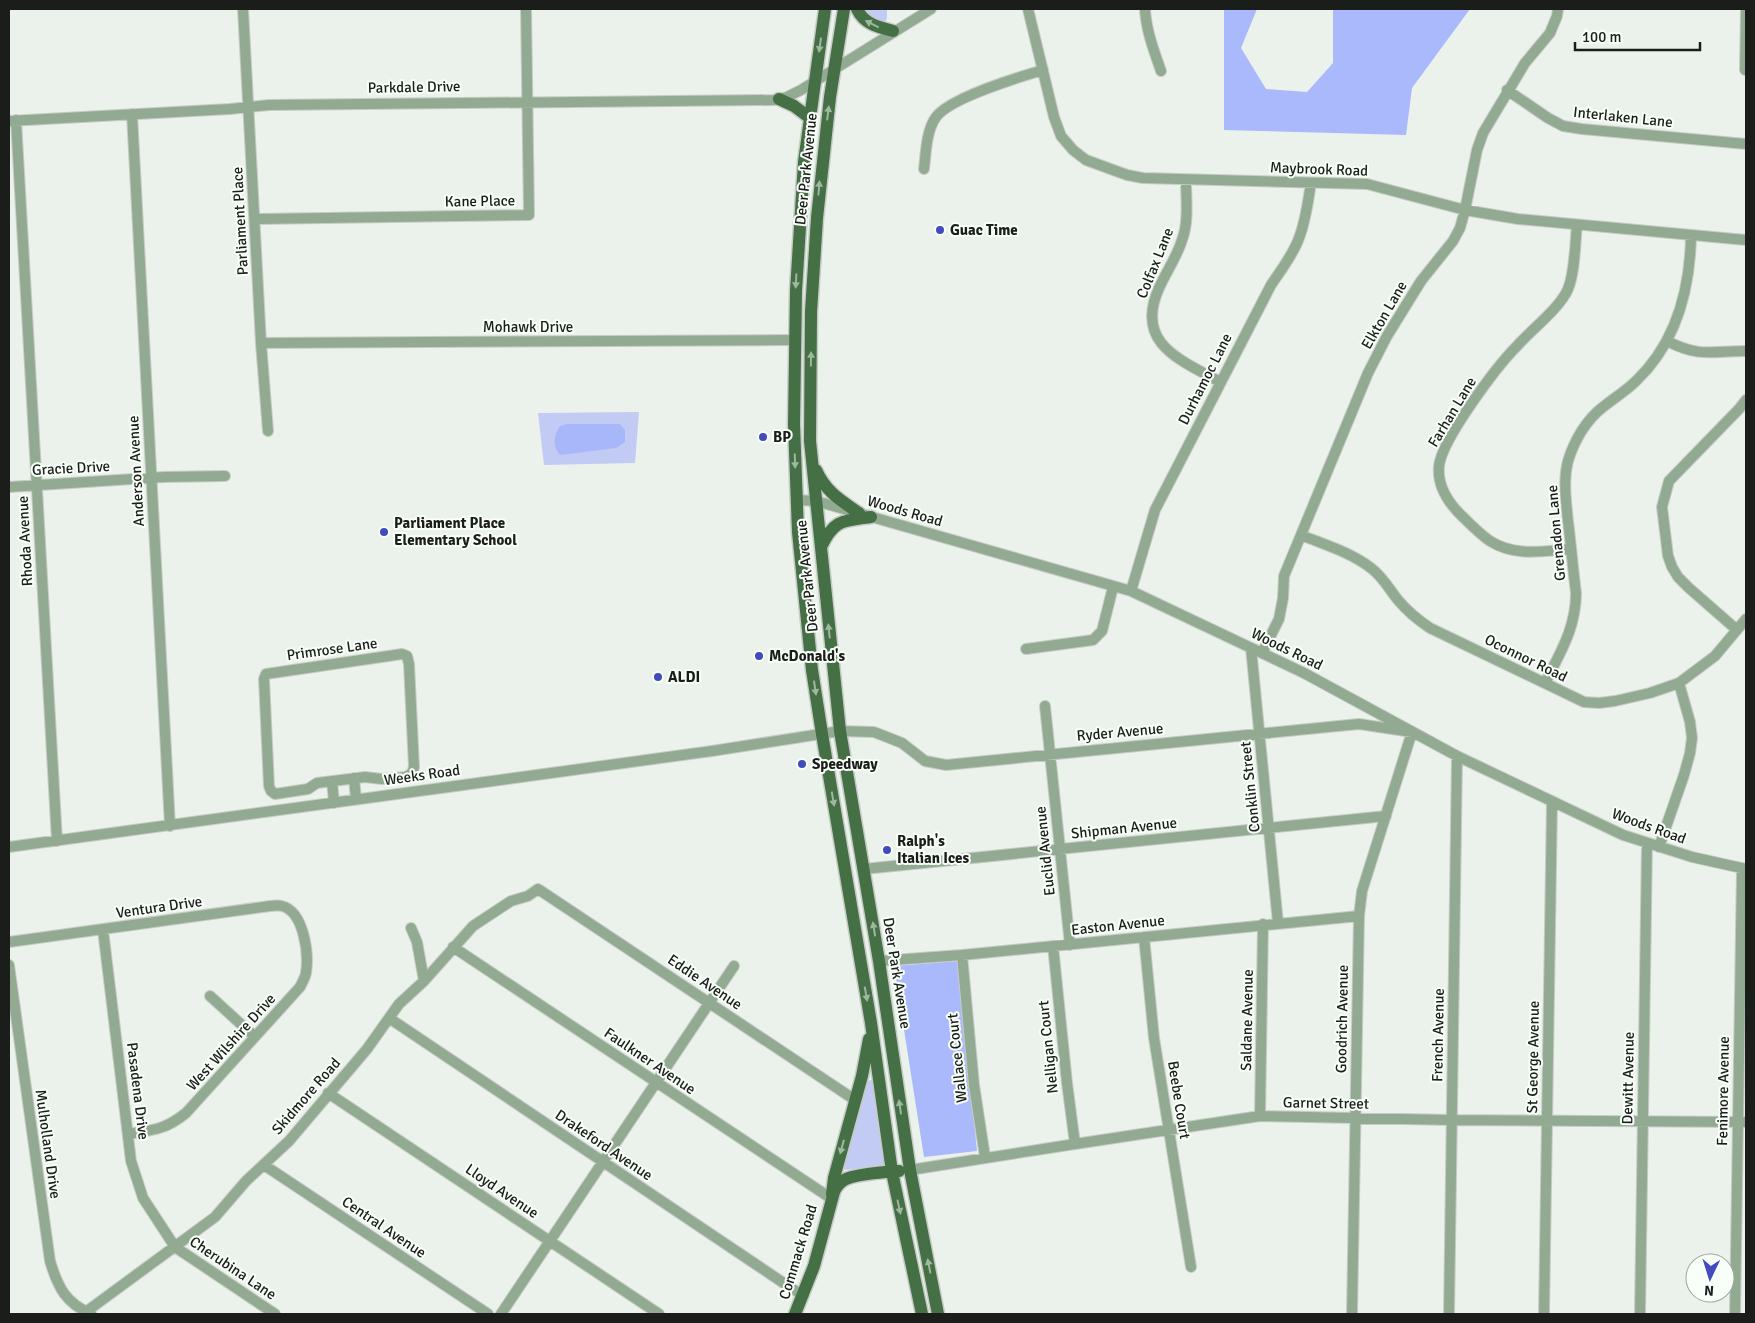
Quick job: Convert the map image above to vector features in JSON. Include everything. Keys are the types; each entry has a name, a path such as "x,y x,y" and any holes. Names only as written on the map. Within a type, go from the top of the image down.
{"main road":[{"name":"Deer Park Avenue","path":"825,9 800,209 794,340 794,424 798,532 812,670 822,734 871,1023 892,1172 922,1314"},
{"name":"Deer Park Avenue","path":"844,9 822,158 814,264 810,441 840,732 879,961 910,1170 938,1314"},
{"path":"857,9 860,15 870,24 894,31"},
{"path":"780,99 794,106 810,118"},
{"path":"812,462 820,480 830,492 865,515"},
{"path":"821,547 831,529 840,523 865,515"},
{"name":"Commack Road","path":"796,1314 814,1266 832,1199 834,1178 865,1062 871,1023"},
{"name":"Commack Road","path":"832,1199 838,1186 847,1179 910,1170"}],"street":[{"name":"Parliament Place","path":"243,9 256,219 261,343 268,431"},
{"name":"Kane Place","path":"256,219 529,215 526,9"},
{"name":"Parkdale Drive","path":"13,120 249,107 269,104 780,99 796,93 931,9"},
{"name":"Maybrook Road","path":"1028,9 1054,118 1061,136 1072,150 1086,160 1127,175 1143,178 1186,180 1367,184 1466,210 1518,219 1746,240"},
{"path":"1145,9 1145,19 1149,35 1161,71"},
{"name":"Elkton Lane","path":"1262,653 1278,619 1283,598 1284,576 1368,373 1387,336 1422,281 1453,241 1460,228 1466,210 1477,150 1483,133 1507,90 1550,33 1558,9"},
{"path":"1745,70 1746,9"},
{"path":"924,169 929,133 937,116 950,105 1006,82 1043,70"},
{"name":"Interlaken Lane","path":"1507,90 1563,126 1582,130 1746,144"},
{"name":"Anderson Avenue","path":"132,114 170,826"},
{"name":"Rhoda Avenue","path":"13,120 37,485 57,841"},
{"name":"Colfax Lane","path":"1186,180 1185,228 1182,241 1153,303 1152,317 1155,331 1163,347 1174,357 1220,382"},
{"name":"Durhamoc Lane","path":"1131,591 1155,510 1271,285 1287,262 1300,237 1311,183"},
{"name":"Farhan Lane","path":"1571,548 1526,552 1507,550 1489,540 1452,506 1441,486 1439,466 1444,448 1486,384 1568,289 1577,225"},
{"name":"Grenadon Lane","path":"1545,683 1570,632 1576,611 1576,593 1565,486 1568,461 1581,430 1601,408 1636,382 1653,363 1667,341 1678,317 1685,294 1691,236"},
{"name":"Mohawk Drive","path":"261,343 794,340"},
{"path":"1667,341 1684,349 1700,353 1746,351"},
{"path":"1737,630 1684,582 1672,567 1668,556 1662,507 1669,481 1746,400"},
{"name":"Gracie Drive","path":"9,487 152,478 226,476"},
{"name":"Woods Road","path":"797,500 816,501 1131,591 1304,673 1456,756 1623,835 1692,857 1744,869"},
{"name":"Oconnor Road","path":"1301,535 1350,554 1372,568 1386,582 1398,600 1412,615 1430,628 1584,702 1599,703 1650,693 1679,683 1715,656 1746,619"},
{"path":"1026,649 1093,640 1102,631 1113,587"},
{"name":"Conklin Street","path":"1251,648 1278,923"},
{"name":"Primrose Lane","path":"402,654 408,656 414,767 412,773 406,777 354,778 332,781 317,783 308,789 287,793 275,794 271,790 269,786 264,688 266,674 402,654"},
{"path":"1659,847 1690,754 1692,738 1690,722 1679,683"},
{"name":"Euclid Avenue","path":"1045,706 1070,945"},
{"name":"Ryder Avenue","path":"840,732 874,732 902,743 925,761 946,765 1359,724 1412,732"},
{"name":"Weeks Road","path":"9,847 840,732"},
{"name":"Goodrich Avenue","path":"1352,1314 1359,916 1362,891 1412,732"},
{"name":"French Avenue","path":"1449,1314 1456,756"},
{"path":"354,778 356,799"},
{"path":"332,781 334,803"},
{"name":"St George Avenue","path":"1544,1314 1552,801"},
{"name":"Shipman Avenue","path":"864,869 1386,816"},
{"name":"Dewitt Avenue","path":"1640,1314 1647,843"},
{"name":"Fenimore Avenue","path":"1735,1314 1742,1122 1744,869"},
{"name":"Skidmore Road","path":"87,1313 215,1216 289,1141 367,1049 399,1004 424,980 473,926 511,901 528,896 538,889"},
{"name":"Eddie Avenue","path":"538,889 855,1100"},
{"name":"Ventura Drive","path":"9,942 270,906 282,906 291,912 302,929"},
{"name":"Easton Avenue","path":"879,961 1070,945 1263,924 1359,916"},
{"name":"Saldane Avenue","path":"1260,1116 1263,924"},
{"path":"411,928 418,942 424,980"},
{"name":"West Wilshire Drive","path":"128,1134 156,1130 173,1123 199,1100 254,1036 300,987 306,976 307,962 302,929"},
{"name":"Pasadena Drive","path":"103,930 131,1161 143,1198 175,1247"},
{"name":"Beebe Court","path":"1144,937 1154,1038 1191,1267"},
{"name":"Nelligan Court","path":"1053,946 1066,1083 1075,1144"},
{"name":"Faulkner Avenue","path":"453,947 832,1199"},
{"name":"Wallace Court","path":"962,955 974,1084 985,1158"},
{"name":"Mulholland Drive","path":"9,965 50,1262 63,1293 74,1305 87,1313"},
{"path":"501,1314 734,966"},
{"path":"210,996 254,1036"},
{"name":"Drakeford Avenue","path":"389,1018 602,1163 804,1295"},
{"name":"Lloyd Avenue","path":"328,1093 659,1314"},
{"name":"Garnet Street","path":"910,1170 1260,1116 1451,1120 1742,1122"},
{"name":"Central Avenue","path":"264,1165 488,1314"},
{"name":"Cherubina Lane","path":"175,1247 275,1314"}],"shaded area":[{"path":"863,9 887,9 887,18 885,22 868,18"},
{"path":"1224,9 1257,9 1241,48 1266,89 1307,92 1333,63 1333,9 1470,9 1412,88 1406,135 1224,130"},
{"path":"639,412 635,463 544,465 538,413"},
{"path":"567,424 620,424 625,430 625,442 616,448 560,455 557,452 555,437 560,426"},
{"path":"958,961 977,1151 924,1157 894,966"},
{"path":"872,1080 885,1165 846,1170 843,1168 866,1081"}],"place":[{"name":"Guac Time","path":"940,230"},
{"name":"BP","path":"763,437"},
{"name":"Parliament Place Elementary School","path":"384,532"},
{"name":"McDonald's","path":"759,656"},
{"name":"ALDI","path":"658,677"},
{"name":"Speedway","path":"802,764"},
{"name":"Ralph's Italian Ices","path":"887,850"}]}
